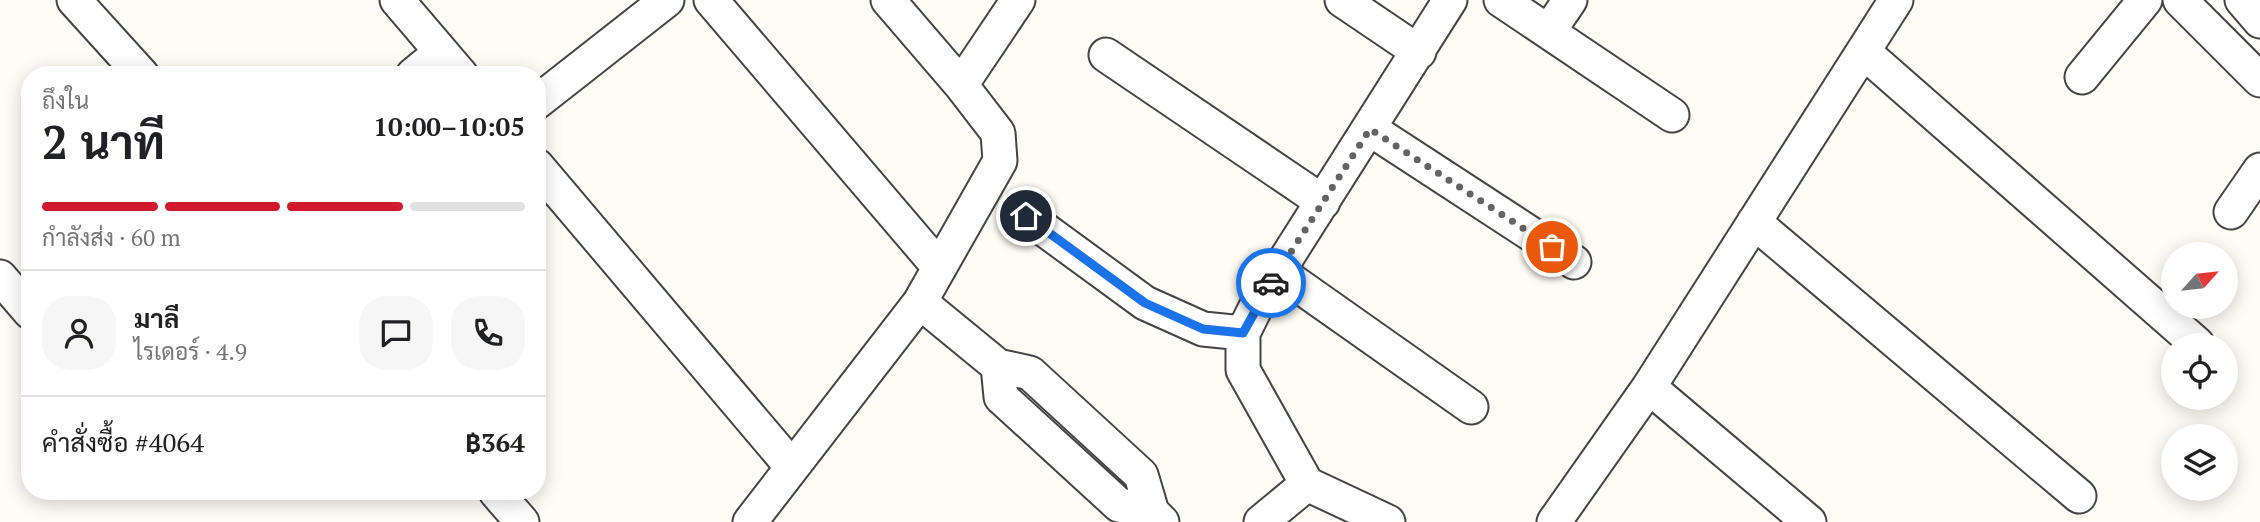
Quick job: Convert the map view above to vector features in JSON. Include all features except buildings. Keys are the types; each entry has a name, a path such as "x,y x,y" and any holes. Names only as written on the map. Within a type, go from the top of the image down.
{"street":[{"path":"74,0 134,66"},
{"path":"397,0 451,64"},
{"path":"546,95 667,0"},
{"path":"711,0 939,267"},
{"path":"750,522 920,302 1000,161 998,133 888,0"},
{"path":"961,85 1018,0"},
{"path":"1342,0 1419,52"},
{"path":"1388,522 1307,484 1243,370 1243,333 1278,271 1450,0"},
{"path":"1501,0 1672,115"},
{"path":"1549,32 1570,0"},
{"path":"1554,522 1649,387 1896,0"},
{"path":"2082,77 2145,0"},
{"path":"2180,0 2260,80"},
{"path":"2242,0 2260,21"},
{"path":"1865,52 2184,333"},
{"path":"1105,55 1323,202"},
{"path":"1370,129 1574,262"},
{"path":"2231,212 2260,170"},
{"path":"546,177 792,467"},
{"path":"1026,216 1145,303 1203,329 1243,333"},
{"path":"1754,222 2080,496"},
{"path":"1278,271 1472,407"},
{"path":"0,277 21,302"},
{"path":"920,302 998,366 1030,373 1141,475 1157,517"},
{"path":"1649,387 1809,522"},
{"path":"1261,522 1307,484"},
{"path":"503,500 522,522"}],"way so far":[{"path":"1271,283 1370,129 1552,247"}],"route":[{"path":"1026,216 1145,303 1203,329 1243,333 1271,283"}]}
